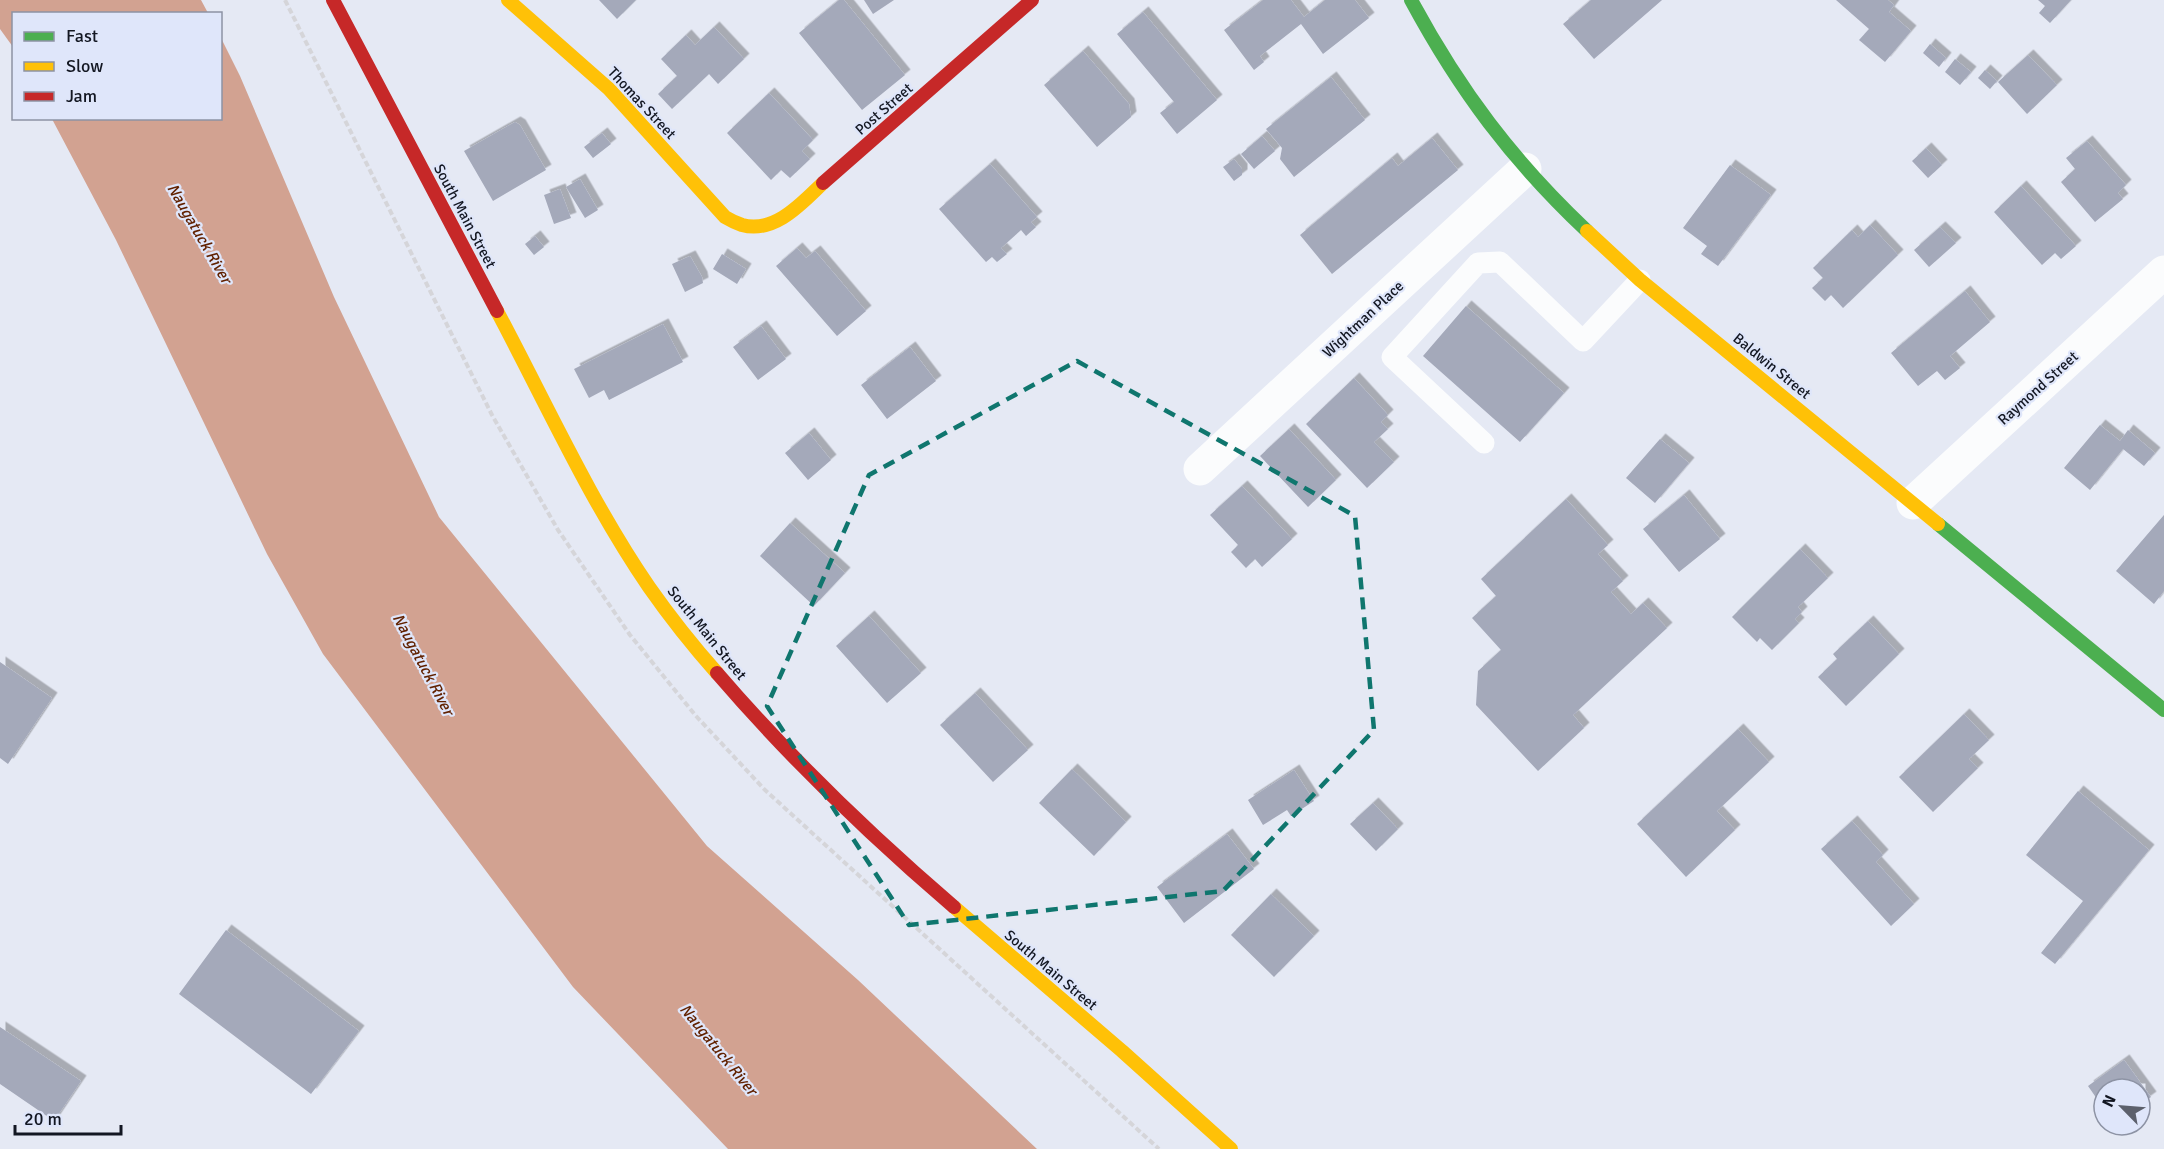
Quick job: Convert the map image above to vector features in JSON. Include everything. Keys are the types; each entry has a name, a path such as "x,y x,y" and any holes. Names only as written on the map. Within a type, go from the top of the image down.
{"main road":[{"name":"South Main Street","path":"333,0 596,499 634,563 676,624 761,723 864,828 1231,1149"},
{"name":"Thomas Street","path":"508,0 609,89 718,211 734,222 749,227"},
{"name":"Post Street","path":"749,227 771,224 792,211 1032,0"},
{"name":"Baldwin Street","path":"1411,0 1436,49 1468,99 1525,169 1592,237 1640,280 2164,710"}],"street":[{"name":"Wightman Place","path":"1200,469 1525,169"},
{"name":"Raymond Street","path":"1912,503 2164,272"}],"lane":[{"path":"1453,236 1478,263"},
{"path":"1484,443 1392,357 1478,263 1500,262 1583,341 1640,280"}],"highlighted area":[{"path":"1077,361 1355,516 1374,730 1223,891 909,925 767,706 869,475"}],"water":[{"path":"0,0 201,0 207,12 12,12 12,46 0,29"},
{"name":"Naugatuck River","path":"222,40 240,76 334,297 439,517 707,846 858,980 1037,1149 728,1149 573,987 323,654 267,554 116,240 53,120 222,120"}],"building":[{"path":"599,0 636,0 617,19"},
{"path":"839,0 844,0 905,75 862,110 799,33"},
{"path":"864,0 894,0 873,14"},
{"path":"1263,0 1291,0 1304,17 1325,0 1355,0 1369,18 1323,54 1301,24 1260,56 1264,62 1254,70 1224,30"},
{"path":"1591,0 1662,0 1594,59 1563,24"},
{"path":"1836,0 1888,0 1894,5 1889,12 1911,31 1885,62 1859,40 1869,29"},
{"path":"2038,0 2071,0 2050,23 2039,13 2045,6"},
{"path":"1143,12 1217,100 1177,134 1160,113 1174,102 1117,34"},
{"path":"714,27 744,59 718,84 709,74 672,109 658,94 677,76 661,59 686,35 695,45"},
{"path":"1930,44 1946,58 1939,67 1923,53"},
{"path":"1083,51 1129,104 1131,117 1097,147 1044,85"},
{"path":"2028,55 2057,85 2027,114 1998,82"},
{"path":"1955,59 1971,72 1960,85 1945,72"},
{"path":"1985,70 1997,81 1990,89 1978,78"},
{"path":"1331,77 1365,120 1294,177 1280,159 1282,148 1266,129"},
{"path":"769,93 813,140 802,151 810,159 790,178 781,170 771,180 727,133"},
{"path":"515,122 520,125 546,170 493,201 464,151"},
{"path":"602,133 611,144 593,158 584,147"},
{"path":"1262,136 1275,151 1254,169 1241,154"},
{"path":"1432,138 1458,170 1332,274 1300,235 1392,158 1398,166"},
{"path":"2087,141 2126,185 2118,193 2123,199 2095,222 2061,182 2075,169 2066,158"},
{"path":"1926,148 1942,165 1928,178 1912,161"},
{"path":"1234,159 1242,169 1242,175 1234,181 1223,167"},
{"path":"990,164 1037,217 1031,222 1036,227 1026,236 1021,230 1001,248 1007,254 997,262 992,257 986,262 939,209"},
{"path":"1730,165 1771,195 1718,266 1701,254 1707,246 1683,228"},
{"path":"580,179 598,210 585,218 566,187"},
{"path":"2021,186 2076,246 2061,259 2055,253 2042,265 1994,212"},
{"path":"560,189 571,218 554,224 544,195"},
{"path":"1870,225 1898,255 1843,308 1831,295 1825,301 1812,288 1823,278 1813,268 1852,230 1858,237"},
{"path":"1940,227 1956,243 1929,267 1914,250"},
{"path":"535,236 544,247 534,255 525,244"},
{"path":"797,248 806,258 815,251 866,311 837,336 776,266"},
{"path":"722,254 746,269 737,284 713,269"},
{"path":"690,256 703,283 685,292 672,264"},
{"path":"1965,291 1990,322 1950,356 1960,368 1945,380 1937,371 1918,386 1891,353"},
{"path":"1466,306 1564,393 1520,442 1423,356"},
{"path":"663,324 683,362 609,400 604,390 589,398 574,369"},
{"path":"761,326 786,359 758,380 733,347"},
{"path":"910,347 936,381 887,419 861,385"},
{"path":"1354,378 1388,415 1381,422 1388,429 1374,442 1394,462 1367,488 1306,424"},
{"path":"2100,425 2120,441 2128,430 2155,453 2144,466 2123,449 2090,490 2064,468"},
{"path":"1289,429 1336,480 1308,507 1260,456"},
{"path":"809,433 831,460 808,480 785,453"},
{"path":"1660,439 1689,463 1655,503 1626,478"},
{"path":"1242,486 1292,539 1262,567 1255,559 1246,568 1231,552 1238,545 1210,515"},
{"path":"1684,495 1720,539 1679,572 1643,529"},
{"path":"1566,499 1608,545 1598,554 1623,581 1611,592 1631,614 1643,603 1667,628 1573,715 1584,728 1538,771 1476,705 1478,671 1501,650 1472,618 1496,596 1481,579"},
{"path":"2164,515 2164,591 2154,604 2116,571"},
{"path":"790,523 845,573 814,606 760,556"},
{"path":"1800,549 1828,578 1798,607 1802,612 1795,619 1799,623 1772,650 1760,638 1757,642 1732,617"},
{"path":"869,616 921,673 887,703 836,646"},
{"path":"1868,621 1899,654 1846,706 1818,677 1837,659 1833,654"},
{"path":"0,662 52,698 8,764 0,758"},
{"path":"975,693 1028,750 993,782 940,725"},
{"path":"1964,714 1989,740 1969,759 1978,768 1933,812 1899,777"},
{"path":"1738,729 1769,762 1717,811 1735,830 1686,877 1637,824"},
{"path":"1072,769 1126,822 1094,856 1039,803"},
{"path":"1294,770 1314,801 1291,816 1287,810 1263,825 1248,800"},
{"path":"2078,791 2149,850 2055,964 2041,953 2083,901 2026,855"},
{"path":"1373,803 1398,829 1376,851 1350,824"},
{"path":"1852,821 1883,855 1876,862 1914,904 1891,926 1821,849"},
{"path":"1227,834 1254,869 1184,923 1157,887"},
{"path":"1271,894 1314,936 1274,977 1231,935"},
{"path":"226,930 359,1031 311,1094 179,994"},
{"path":"0,1027 81,1081 54,1121 0,1084"},
{"path":"2124,1060 2136,1077 2100,1077"}],"traffic: fast":[{"path":"1411,0 1468,94 1489,123 1535,178 1587,231"},
{"path":"1938,524 2164,710"}],"traffic: slow":[{"path":"508,0 609,89 725,217 742,225 754,227 766,225 787,215 823,183"},
{"path":"1587,231 1640,280 1938,524"},
{"path":"497,311 607,521 649,587 690,642 717,673"},
{"path":"954,907 1122,1051 1231,1149"}],"traffic: jam":[{"path":"333,0 497,311"},
{"path":"823,183 1032,0"},
{"path":"717,673 831,795 954,907"}]}
